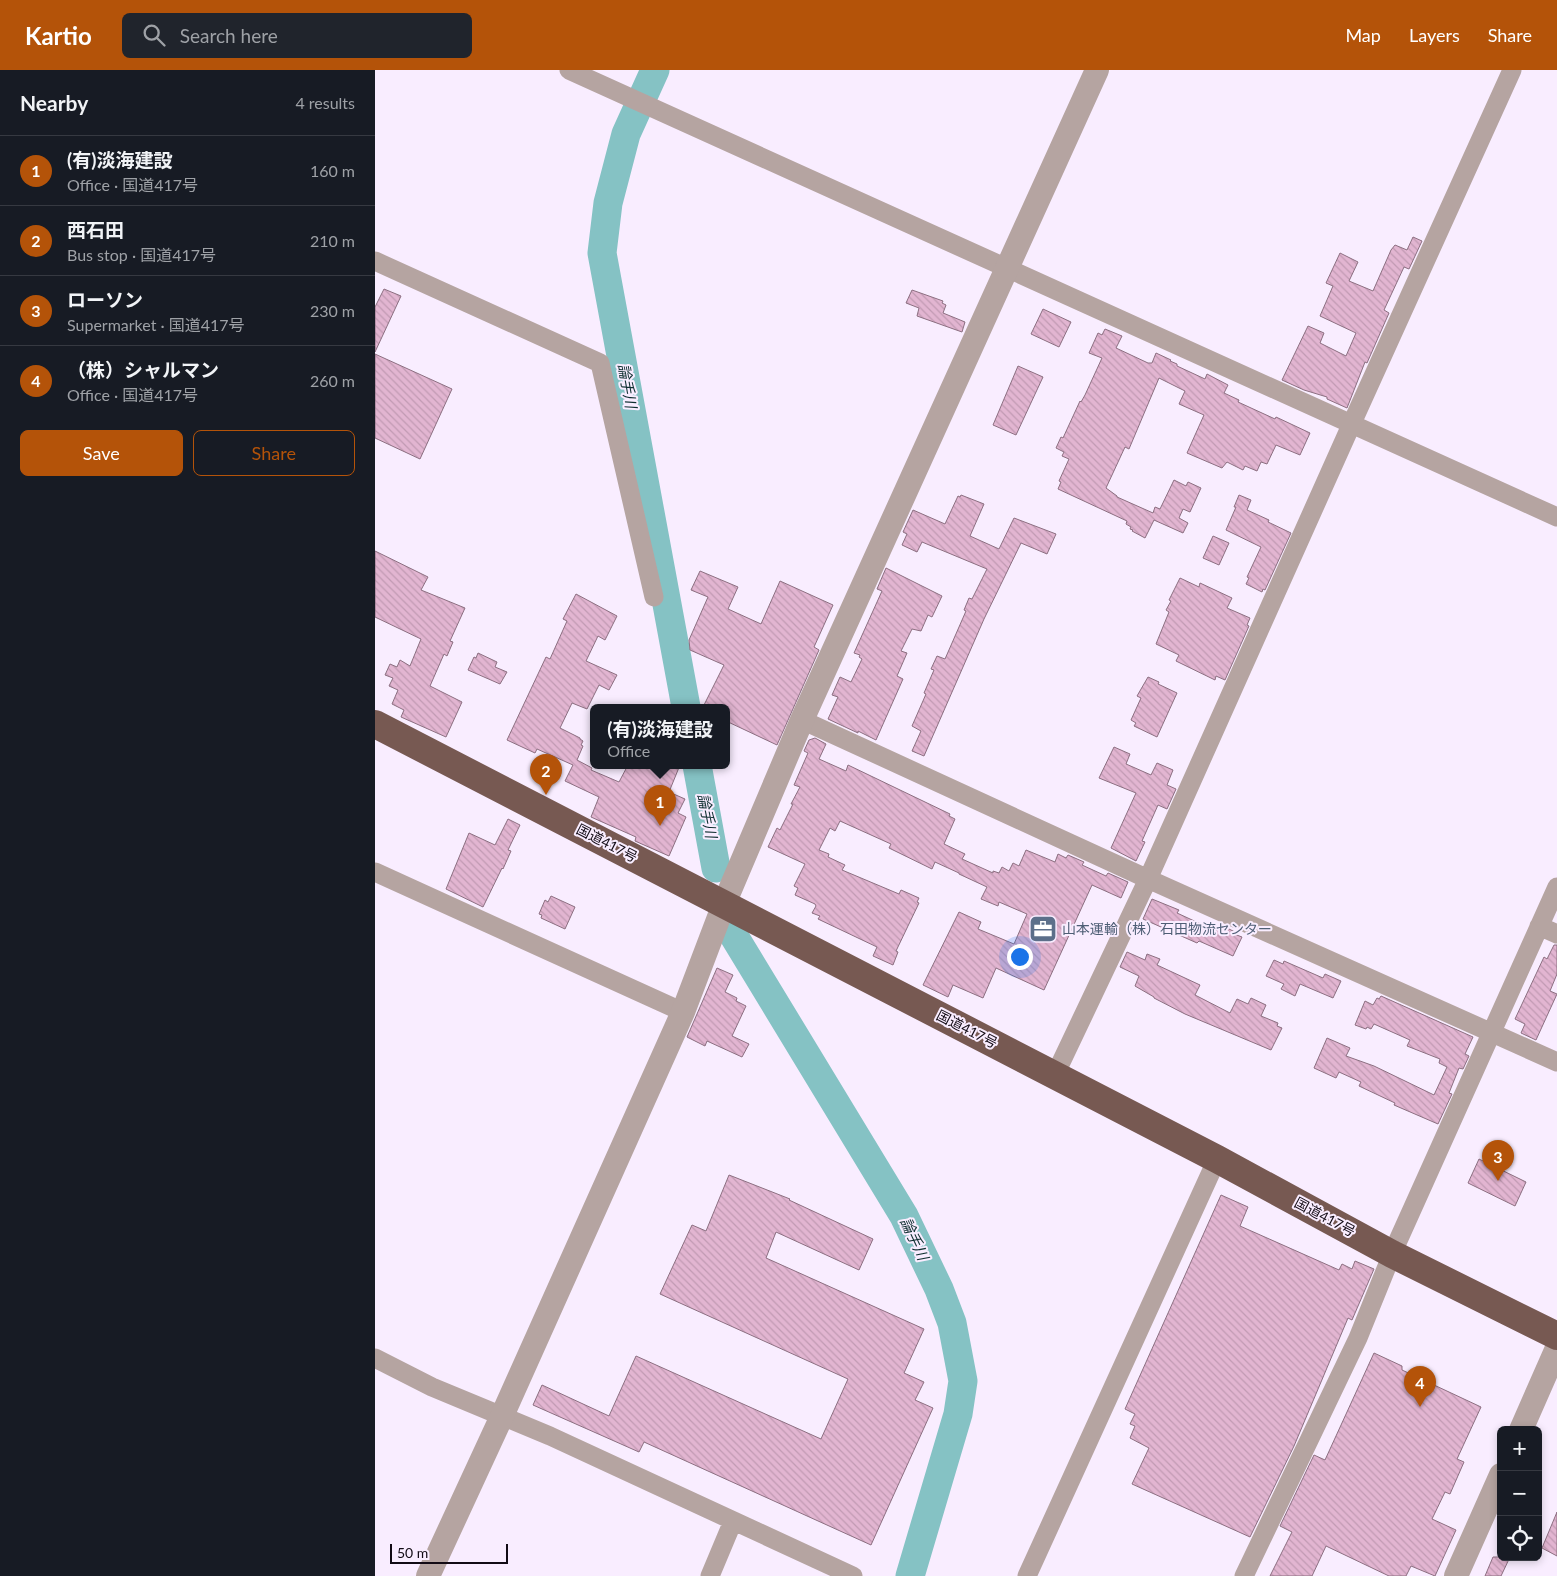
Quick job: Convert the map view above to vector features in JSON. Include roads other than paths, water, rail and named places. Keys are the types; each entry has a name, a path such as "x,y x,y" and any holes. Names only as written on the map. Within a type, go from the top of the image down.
{"highway":[{"name":"国道417号","path":"375,724 1217,1159 1392,1254 1557,1336"}],"street":[{"path":"569,70 1557,517"},
{"path":"428,1576 683,1012 724,904 802,720 1097,70"},
{"path":"1055,1075 1149,879 1512,70"},
{"path":"375,261 600,363 654,597"},
{"path":"802,720 1149,879 1557,1062"},
{"path":"375,872 683,1012"},
{"path":"1244,1576 1358,1338 1392,1254 1490,1032 1557,887"},
{"path":"1539,926 1557,934"},
{"path":"1027,1576 1217,1159"},
{"path":"1523,1426 1557,1348"},
{"path":"375,1358 432,1387 559,1440 853,1576"},
{"path":"1456,1576 1497,1484"},
{"path":"710,1576 733,1521"}],"waterway":[{"name":"論手川","path":"655,70 626,134 608,203 602,253 685,704"},
{"name":"論手川","path":"698,769 716,868"},
{"name":"論手川","path":"734,936 904,1216 939,1289 952,1323 963,1381 958,1414 910,1576"}],"place":[{"name":"西石田","path":"546,795"},
{"name":"(有)淡海建設","path":"660,826"},
{"name":"山本運輸（株）石田物流センター","path":"1043,929"},
{"name":"ローソン","path":"1498,1181"},
{"name":"（株）シャルマン","path":"1420,1407"}]}
